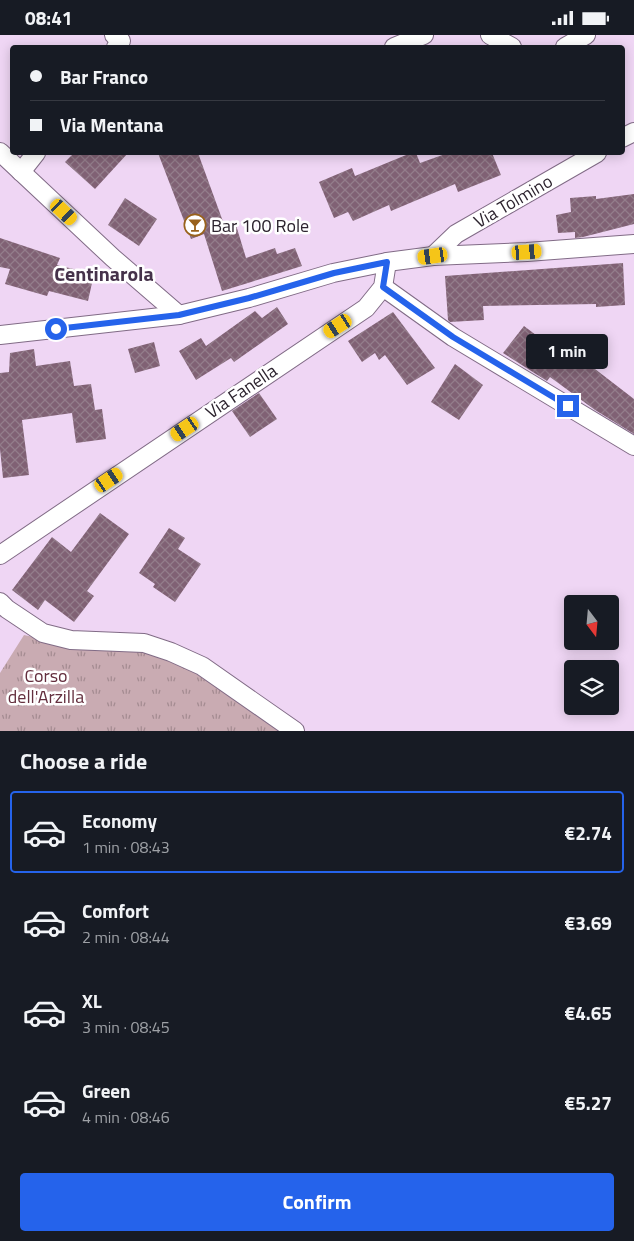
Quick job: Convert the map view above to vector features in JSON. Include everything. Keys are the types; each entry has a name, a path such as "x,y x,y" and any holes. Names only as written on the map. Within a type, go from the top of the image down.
{"street":[{"path":"114,35 121,41 118,45"},
{"path":"399,45 424,35"},
{"path":"490,35 508,45"},
{"path":"568,45 586,35"},
{"path":"0,152 113,259 179,315"},
{"path":"21,172 34,155"},
{"name":"Via Tolmino","path":"433,256 456,234 594,155"},
{"path":"0,335 179,315 249,298 334,273 387,262 433,256 527,252 634,243"},
{"name":"Via Fanella","path":"0,555 366,308 383,287 387,262"},
{"path":"383,287 453,337 634,446"},
{"path":"0,602 7,609 43,633 70,640 144,643 170,652 202,666 295,731"}],"green space":[{"name":"Corso dell'Arzilla","path":"24,635 81,647 123,645 183,665 281,731 0,731 0,673"}],"building":[{"path":"72,155 126,155 95,189 65,162"},
{"path":"159,155 199,155 225,227 236,225 246,258 275,248 277,254 295,248 302,266 222,291 204,234 191,239"},
{"path":"406,155 417,155 420,163 442,155 493,155 501,175 458,192 455,184 391,211 389,205 353,221 348,212 334,218 319,182 352,168 355,176"},
{"path":"634,194 634,224 575,238 575,232 558,233 556,215 571,212 570,198 596,196 596,199"},
{"path":"125,198 157,219 139,246 108,225"},
{"path":"0,238 60,258 57,265 94,274 88,301 49,291 47,296 5,284 10,269 0,267"},
{"path":"623,263 625,305 596,307 596,304 483,306 484,320 450,322 448,320 445,276"},
{"path":"277,307 288,324 234,362 231,358 196,380 179,351 201,338 206,346 255,311 262,318"},
{"path":"393,312 435,368 407,385 385,355 379,360 375,353 362,362 348,341"},
{"path":"524,326 577,366 582,359 634,399 634,434 595,410 550,377 547,381 503,353"},
{"path":"154,342 160,366 135,373 128,349"},
{"path":"34,349 36,366 70,361 74,386 91,384 95,410 102,409 106,439 76,443 72,413 22,420 29,475 3,478 0,449 0,373 9,372 10,353"},
{"path":"455,364 483,385 459,420 431,402"},
{"path":"259,393 277,419 250,437 232,411"},
{"path":"100,513 129,534 87,591 94,596 74,622 45,600 38,610 12,590 52,537 71,552"},
{"path":"169,528 185,538 178,549 201,564 175,602 153,587 155,584 139,573"}],"place":[{"name":"Bar 100 Role","path":"195,225"}],"district":[{"name":"Centinarola","path":"104,273"}],"route":[{"path":"56,329 179,315 249,298 334,273 387,262 383,287 453,337 568,406"}]}
